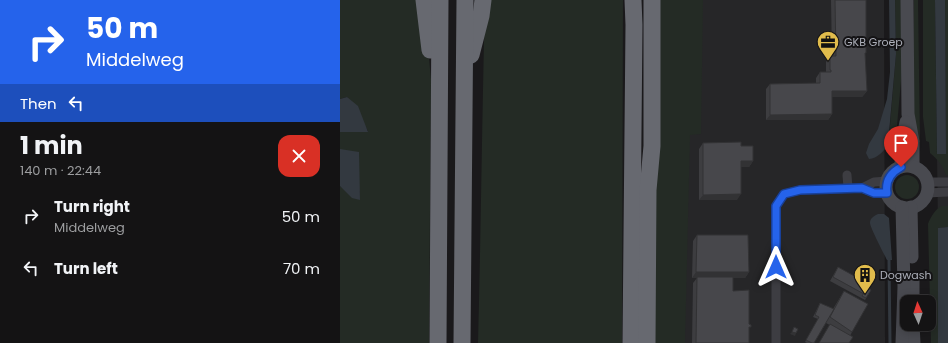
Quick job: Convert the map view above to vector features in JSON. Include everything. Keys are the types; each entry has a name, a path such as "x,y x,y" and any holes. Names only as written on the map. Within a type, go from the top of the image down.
{"highway":[{"path":"424,0 439,132"},
{"path":"438,343 440,0"},
{"path":"462,343 465,0"},
{"path":"464,81 481,16 483,0"},
{"path":"632,343 633,0"},
{"path":"647,343 648,190 652,146 652,0"}],"main road":[{"path":"907,0 908,114 902,142 907,167"},
{"path":"907,167 920,170 924,176 927,188 923,200 918,204 907,207 896,204 890,199 887,187 890,175 895,170 907,167"},
{"path":"907,207 913,295"},
{"path":"902,343 907,207"},
{"path":"913,331 914,343"}],"street":[{"path":"847,175 848,188"},
{"path":"776,343 776,206 784,194 800,190 862,188 874,182 887,187"},
{"path":"927,188 948,182"},
{"path":"927,188 948,192"}],"shaded area":[{"path":"340,0 421,0 425,16 431,79 429,343 340,343 340,186 360,200 360,192 340,149 340,132 368,131 347,97 340,99"},
{"path":"485,0 623,0 622,343 478,343"},
{"path":"652,0 703,0 701,134 690,135 685,343 652,343"},
{"path":"680,0 884,0 885,343 684,343"},
{"path":"889,0 895,0 896,54 888,144 878,156 869,159 866,153 869,144 878,129 887,99 890,72"},
{"path":"895,0 901,0 903,59 895,148 888,149 896,54"},
{"path":"914,0 918,0 920,142 916,142 913,103"},
{"path":"923,0 935,0 937,154 946,154 945,0 948,0 948,175 946,175 940,162 930,153 929,142 926,141 923,117"},
{"path":"935,0 945,0 946,154 937,154"},
{"path":"945,0 948,0 948,227 938,228 937,154 946,154"},
{"path":"347,97 358,106 368,132 340,132 340,99"},
{"path":"340,149 359,152 360,200 352,198 340,186"},
{"path":"907,175 912,176 918,182 918,192 912,198 907,199 902,198 896,192 895,187 896,182 902,176"},
{"path":"942,206 948,206 948,227 938,228 938,343 931,343 931,331 936,331 936,295 930,295 928,224 938,209"},
{"path":"878,214 884,214 889,218 892,260 887,260 870,223 871,218"},
{"path":"948,227 948,343 938,343 938,228"}],"building":[{"path":"835,0 866,0 865,53 867,91 832,91 832,114 770,115 770,84 820,83 820,72 831,72 830,56 836,56"},
{"path":"741,142 741,146 753,146 753,161 741,161 741,194 703,195 703,143"},
{"path":"697,235 748,235 749,272 696,272"},
{"path":"838,267 869,284 864,294 833,277"},
{"path":"697,277 733,277 733,291 749,290 749,324 751,327 749,327 749,343 696,343"},
{"name":"Dogwash","path":"867,288 871,290 866,298 862,296"},
{"path":"844,291 868,304 852,332 830,317"},
{"path":"820,303 834,309 814,343 812,343 806,340 819,317 815,315"},
{"path":"830,324 853,337 849,343 819,343"},
{"path":"794,327 798,329 796,333 792,332"}],"waterway":[{"path":"889,260 890,343"}],"place":[{"name":"GKB Groep","path":"828,62"},
{"name":"Dogwash","path":"865,294"}],"route":[{"path":"776,267 776,206 784,194 800,190 862,188 874,193 887,193 886,187 890,175 901,167"}]}
